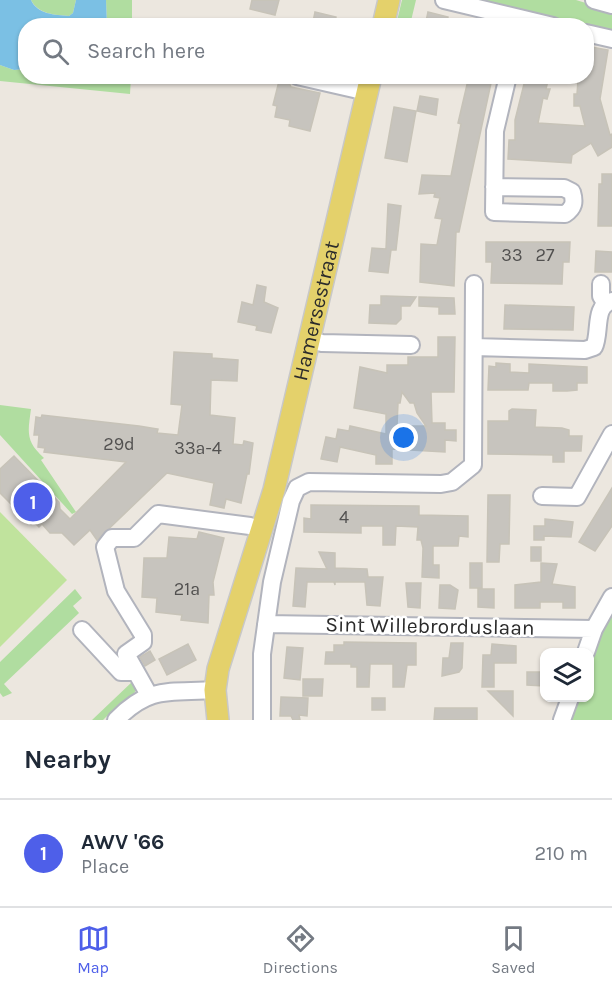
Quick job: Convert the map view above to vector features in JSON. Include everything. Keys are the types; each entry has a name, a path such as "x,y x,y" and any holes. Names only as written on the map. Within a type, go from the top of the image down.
{"main road":[{"path":"385,18 389,0"},
{"name":"Hamersestraat","path":"218,720 215,690 225,643 262,530 310,340 369,84"}],"street":[{"path":"444,0 507,18"},
{"path":"594,0 612,5"},
{"path":"594,35 612,39"},
{"path":"494,187 495,131 506,84"},
{"path":"262,720 262,654 266,624 277,560 291,501 297,488 309,482 441,484 452,482 473,465 474,284"},
{"path":"474,347 585,350 594,347 598,338 600,310 609,303 601,296 601,284"},
{"path":"310,340 322,343 411,345"},
{"path":"542,496 577,497 612,434"},
{"path":"149,695 126,654 143,642 143,635 116,591 105,547 112,538 134,538 158,514 250,526 262,530"},
{"path":"587,648 594,629 612,597"},
{"name":"Sint Willebrorduslaan","path":"266,624 594,629"},
{"path":"82,630 121,672 136,672"},
{"path":"116,720 135,701 149,695 162,692 215,690"},
{"path":"562,720 569,702"}],"green space":[{"path":"31,0 76,0 73,13 69,16 42,11"},
{"path":"106,0 132,0 132,18 107,18"},
{"path":"402,0 416,0 412,18 398,18"},
{"path":"468,0 576,0 612,11 612,33 594,29 594,18 547,18"},
{"path":"0,65 18,70 18,83 0,81"},
{"path":"30,84 131,84 130,94"},
{"path":"0,405 31,409 29,436 31,441 44,458 41,460 76,512 72,514 0,435"},
{"path":"0,512 67,580 0,647"},
{"path":"75,589 82,598 73,606 79,613 4,684 12,693 3,697 0,693 0,662"},
{"path":"612,608 612,720 567,720 574,702 594,702 594,650"},
{"path":"133,681 134,695 123,706 120,703 103,720 92,720"}],"water":[{"path":"0,0 31,0 42,11 69,16 73,13 76,0 106,0 107,18 18,18 18,70 0,65"}],"building":[{"path":"252,0 279,0 275,15 250,9"},
{"path":"315,12 336,17 336,18 314,18"},
{"path":"428,12 448,17 448,18 427,18"},
{"path":"594,47 608,50 600,99 610,135 612,134 612,147 598,156 591,143 572,155 571,163 508,159 509,140 515,140 515,120 524,84 547,84 546,89 550,89 547,99 543,98 538,123 585,126 580,106 574,106 574,94 577,94 578,84 594,84"},
{"path":"278,84 290,84 291,87 320,93 310,131 289,126 290,120 275,117 277,106 273,105"},
{"path":"467,84 491,84 459,232 456,232 454,286 420,282 421,244 437,245 442,219 435,218 440,198 434,197 435,193 419,194 422,175 451,176 461,124 458,123"},
{"path":"420,96 438,99 436,115 417,111"},
{"path":"394,107 416,111 407,162 385,158"},
{"path":"602,174 612,174 612,226 598,226 599,184 602,184"},
{"path":"388,204 401,206 396,250 391,250 388,273 369,271 372,248 386,249"},
{"path":"486,242 570,242 569,262 563,262 562,284 491,283 492,262 486,262"},
{"path":"596,251 612,252 612,272 595,272"},
{"path":"257,285 266,287 264,302 278,308 271,333 256,330 257,326 238,322 242,302 253,305"},
{"path":"381,296 416,297 410,306 401,306 401,319 396,324 369,323 370,305 381,305"},
{"path":"419,297 454,298 455,314 439,314 439,307 419,306"},
{"path":"505,305 574,307 573,330 504,329"},
{"path":"438,337 455,337 454,392 431,392 432,423 445,423 445,430 456,430 456,441 445,440 445,452 392,449 392,464 376,464 376,455 340,447 337,462 321,459 326,437 336,439 338,429 349,431 350,426 386,434 386,414 354,408 360,367 387,373 387,365 408,365 408,357 438,357","holes":["402,392 410,403 414,403 417,413 426,426 397,426 398,403 400,403"]},
{"path":"174,352 212,354 212,358 238,360 237,381 211,380 210,415 235,418 233,444 243,445 244,441 253,443 249,474 247,474 241,503 226,499 224,508 210,505 214,483 167,473 97,540 90,530 74,545 62,533 50,533 42,524 39,527 33,521 31,524 0,493 0,469 14,456 59,502 60,509 70,519 126,462 44,452 45,448 38,447 39,435 34,435 36,417 41,418 42,415 139,426 158,429 157,433 178,435 182,405 171,404"},
{"path":"496,363 510,364 510,372 529,373 529,364 587,367 587,383 577,383 577,390 567,391 553,391 553,383 529,383 528,390 488,390 489,366 496,367"},
{"path":"512,409 536,410 535,427 562,428 569,430 569,436 582,436 581,451 564,451 564,462 553,462 553,455 488,454 488,421 509,421 509,411"},
{"path":"612,488 612,526 595,551 579,542"},
{"path":"488,495 510,495 509,544 500,544 499,562 487,562"},
{"path":"311,505 419,506 419,515 468,516 468,537 459,536 458,546 433,546 433,565 439,565 439,578 422,577 423,548 421,540 417,540 418,527 396,526 395,545 383,545 383,526 361,526 361,533 304,532 304,518 311,519"},
{"path":"545,519 573,522 571,537 544,536 544,540 534,540 534,526 545,526"},
{"path":"199,532 224,538 213,582 214,595 209,595 208,623 181,620 182,615 156,612 157,598 142,597 144,558 167,558 169,537 197,539"},
{"path":"531,547 541,547 541,561 531,561"},
{"path":"319,552 335,553 335,568 367,569 368,577 383,577 380,606 367,605 365,582 335,582 335,585 334,582 307,582 305,607 293,606 296,568 327,569"},
{"path":"470,563 482,563 482,588 470,588"},
{"path":"541,563 557,564 552,584 575,587 575,608 563,608 563,602 540,602 540,608 515,608 515,585 541,582"},
{"path":"406,583 421,583 420,608 408,607"},
{"path":"440,585 450,585 458,590 455,609 439,608"},
{"path":"478,589 494,589 494,608 478,607"},
{"path":"344,642 416,643 416,665 407,665 404,687 393,687 393,664 370,664 369,687 357,687 357,667 351,667 351,664 325,664 326,652 334,652 334,645 344,645"},
{"path":"451,643 463,643 462,668 459,672 442,676 443,658 449,658"},
{"path":"188,644 196,660 167,675 159,659"},
{"path":"492,644 516,646 516,663 494,663 494,687 482,687 483,655 491,655"},
{"path":"287,647 303,648 300,680 284,678"},
{"path":"150,651 155,660 145,666 140,657"},
{"path":"527,672 540,672 540,686 527,685"},
{"path":"303,679 323,679 322,696 303,696"},
{"path":"488,691 513,691 513,716"},
{"path":"281,697 308,698 307,716 299,715 300,720 293,720 291,716 280,716"},
{"path":"372,698 385,698 385,710 372,710"},
{"path":"435,708 477,708 477,720 434,720"}],"place":[{"name":"AWV '66","path":"33,502"}]}
